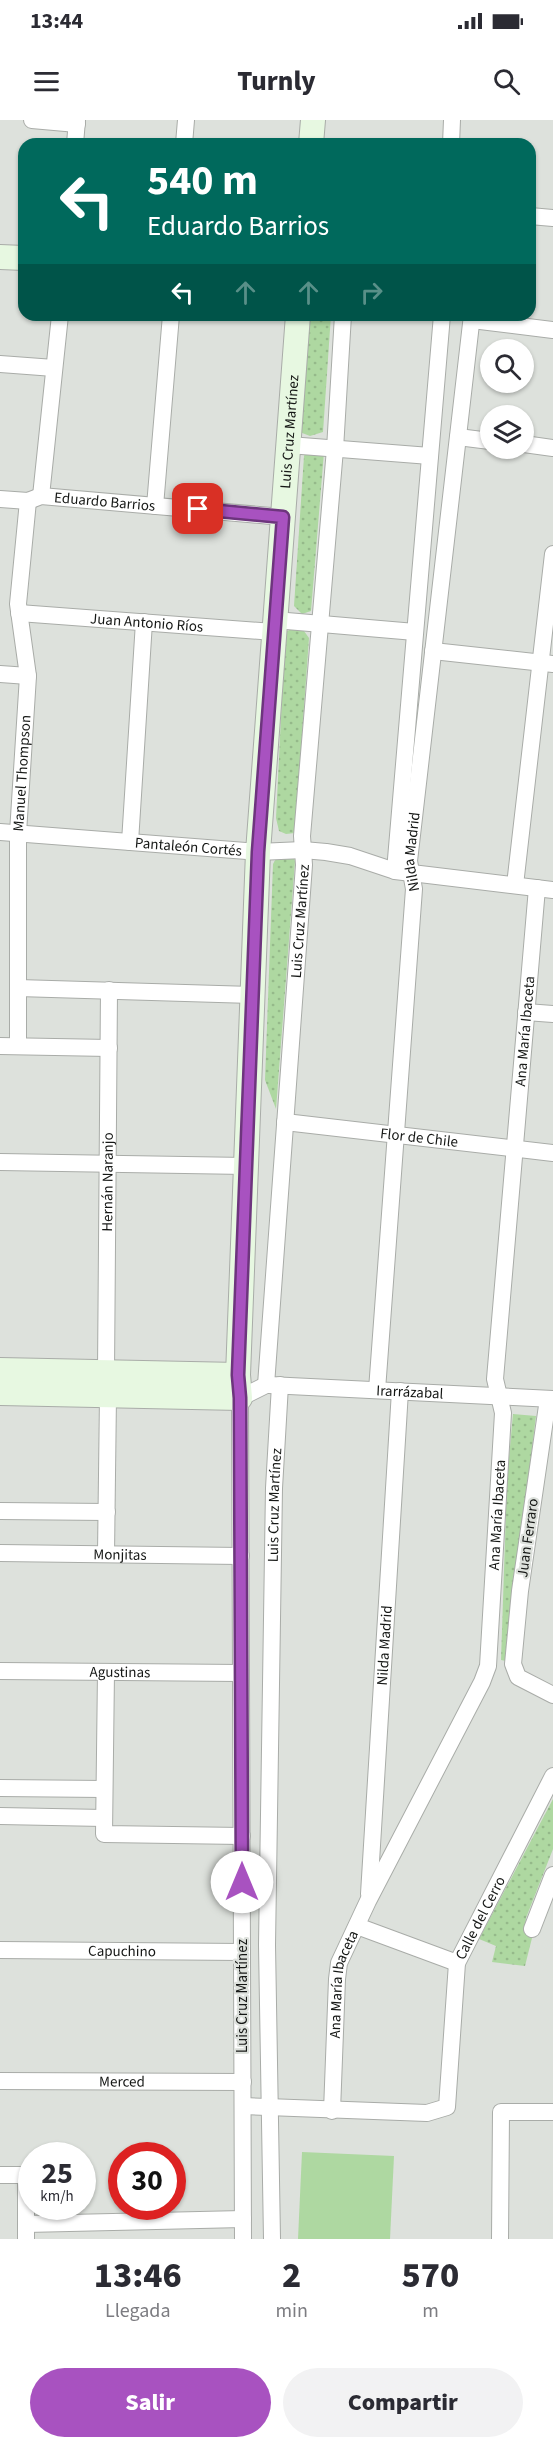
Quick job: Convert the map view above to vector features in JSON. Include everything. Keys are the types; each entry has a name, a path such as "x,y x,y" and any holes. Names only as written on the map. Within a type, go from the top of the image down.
{"street":[{"path":"32,120 77,122 76,138"},
{"path":"184,138 186,120"},
{"path":"312,138 313,120"},
{"path":"452,138 453,120"},
{"path":"536,217 553,218"},
{"path":"0,257 18,258"},
{"name":"Manuel Thompson","path":"18,1046 18,833 28,676 18,595 59,321"},
{"path":"155,506 170,321"},
{"name":"Luis Cruz Martínez","path":"243,2239 239,1386 258,852 298,321"},
{"name":"Luis Cruz Martínez","path":"272,2239 267,1933 274,1488 273,1385 285,1122 303,877 302,836 343,321"},
{"name":"Nilda Madrid","path":"377,1390 414,889 403,872 415,632 441,321"},
{"name":"Nilda Madrid","path":"403,872 409,861 472,321"},
{"path":"497,321 553,330"},
{"path":"0,364 54,368"},
{"path":"458,437 480,440"},
{"path":"289,445 430,456"},
{"path":"534,445 553,448"},
{"name":"Eduardo Barrios","path":"0,499 34,498 283,517"},
{"path":"515,885 547,663 553,554"},
{"name":"Juan Antonio Ríos","path":"19,613 144,622 275,626 319,623 415,632"},
{"path":"130,842 144,622"},
{"path":"433,651 547,663"},
{"path":"0,674 28,676"},
{"name":"Pantaleón Cortés","path":"0,832 258,852 303,850 350,856 403,872 545,889"},
{"name":"Ana María Ibaceta","path":"332,2111 339,1964 368,1901 482,1682 488,1666 503,1413 495,1379 526,1012 545,889"},
{"path":"18,988 252,995"},
{"name":"Hernán Naranjo","path":"106,1554 109,990"},
{"path":"526,1012 553,1014"},
{"path":"0,1046 109,1048"},
{"name":"Flor de Chile","path":"285,1122 553,1153"},
{"path":"0,1162 246,1166"},
{"name":"Irarrázabal","path":"0,1370 107,1384"},
{"name":"Irarrázabal","path":"0,1393 107,1384 273,1385 550,1399"},
{"name":"Nilda Madrid","path":"368,1901 400,1391"},
{"name":"Juan Ferraro","path":"550,1399 520,1591 513,1664 518,1677 553,1695"},
{"path":"0,1511 107,1512"},
{"name":"Monjitas","path":"0,1553 241,1556"},
{"name":"Agustinas","path":"0,1671 241,1673"},
{"path":"104,1826 106,1672"},
{"name":"Calle del Cerro","path":"332,2111 427,2113 447,2107 457,1963 553,1776"},
{"path":"0,1788 104,1789"},
{"path":"0,1816 242,1836"},
{"path":"532,1929 553,1875"},
{"path":"357,1926 457,1963"},
{"name":"Capuchino","path":"0,1950 242,1952"},
{"name":"Merced","path":"0,2081 243,2082"},
{"path":"243,2106 332,2111"},
{"path":"500,2239 501,2112 553,2112"},
{"path":"0,2175 18,2175"},
{"path":"26,2231 243,2219"}],"green space":[{"path":"307,321 331,321 323,432 310,436 297,431"},
{"path":"307,450 324,452 311,611 302,614 294,606 304,456"},
{"path":"292,629 304,631 309,638 295,833 286,834 279,831 276,818 285,637 287,631"},
{"path":"292,853 295,861 276,1109 265,1080 273,864 277,857"},
{"path":"513,1414 536,1416 506,1661 501,1660 507,1480"},
{"path":"553,1799 553,1849 526,1918 525,1931 532,1938 525,1966 492,1962 496,1946 479,1939"},
{"path":"302,2152 394,2156 390,2239 298,2239"}],"route":[{"path":"198,509 283,517 258,852 238,1375 240,1398 242,1882"}]}
